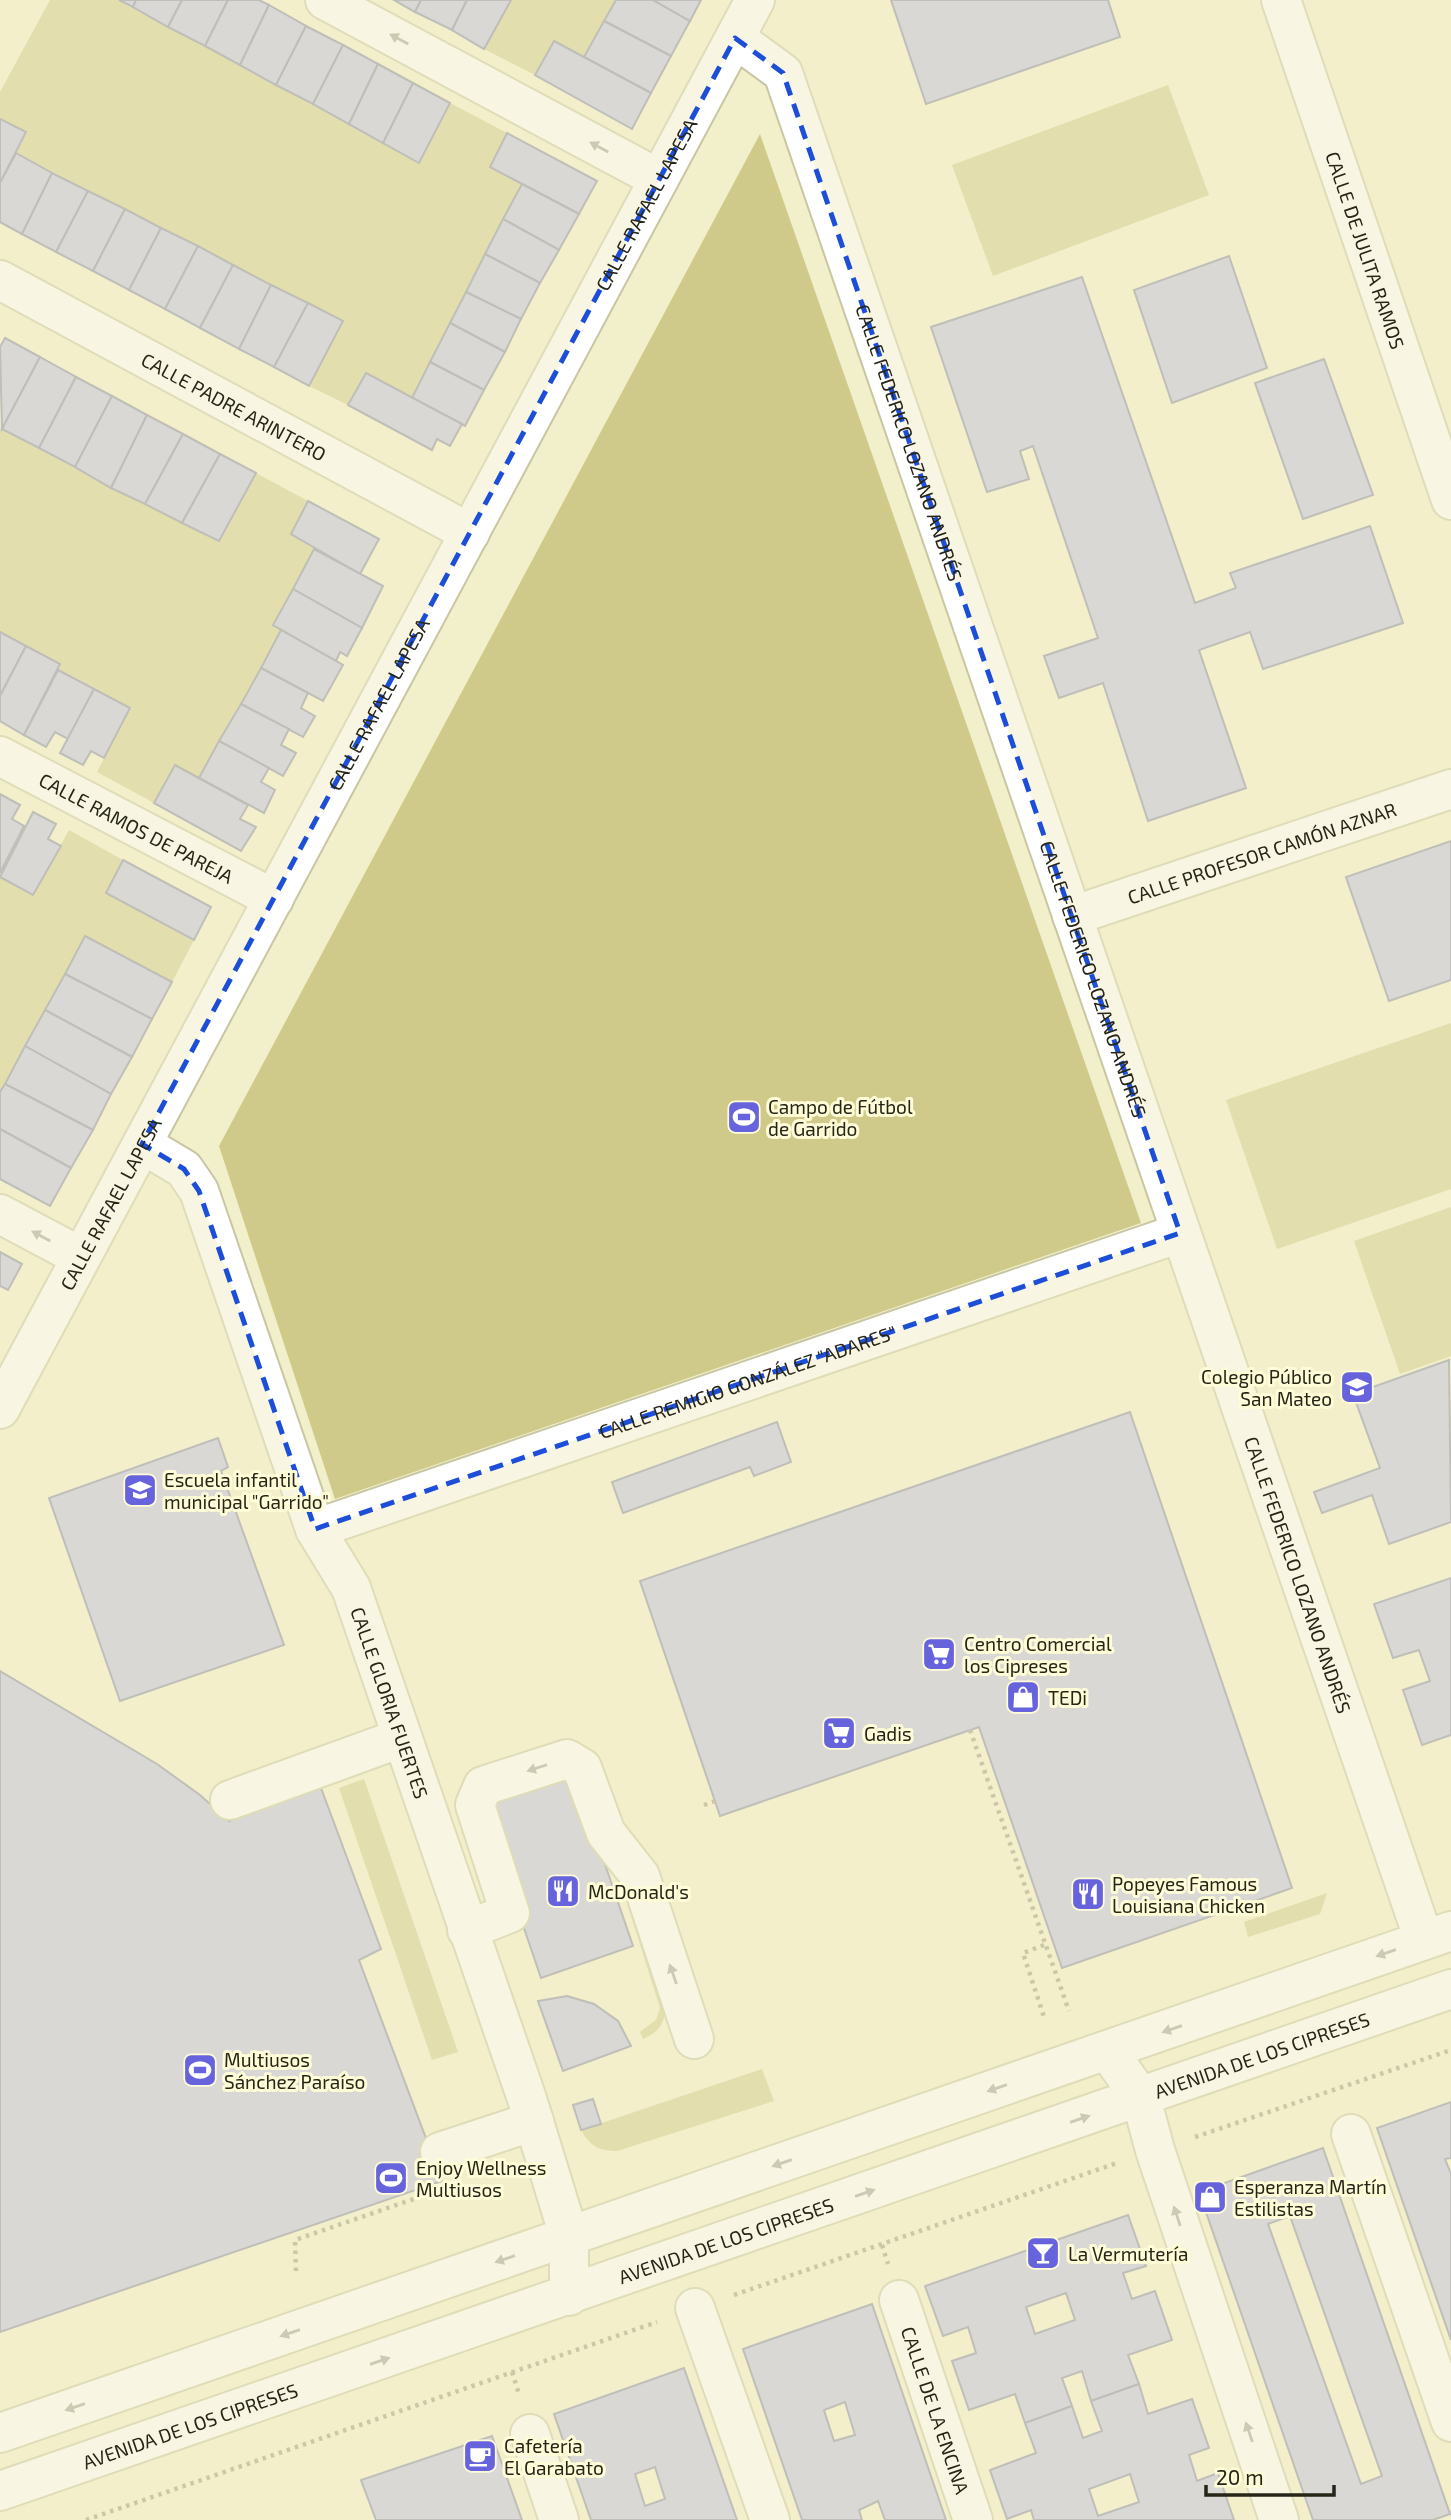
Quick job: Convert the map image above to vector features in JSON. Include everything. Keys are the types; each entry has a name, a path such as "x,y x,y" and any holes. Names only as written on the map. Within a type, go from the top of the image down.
{"street":[{"path":"325,0 659,179"},
{"name":"CALLE RAFAEL LAPESA","path":"0,1409 755,0"},
{"name":"CALLE DE JULITA RAMOS","path":"1281,0 1451,500"},
{"name":"CALLE FEDERICO LOZANO ANDRÉS","path":"735,38 783,73 1180,1233 1437,1935"},
{"name":"CALLE PADRE ARINTERO","path":"0,280 470,533"},
{"name":"CALLE RAMOS DE PAREJA","path":"0,756 274,899"},
{"name":"CALLE PROFESOR CAMÓN AZNAR","path":"1072,916 1451,789"},
{"name":"CALLE GLORIA FUERTES","path":"142,1144 184,1169 199,1191 315,1529 351,1588 534,2121 569,2236 569,2296"},
{"path":"0,1214 82,1257"},
{"name":"CALLE REMIGIO GONZÁLEZ \"ADARES\"","path":"315,1529 1180,1233"},
{"path":"230,1800 401,1738"},
{"path":"467,1930 510,1913 475,1804 483,1786 567,1759 582,1768 606,1833 640,1876 694,2039"},
{"path":"0,2433 1437,1935"},
{"name":"AVENIDA DE LOS CIPRESES","path":"0,2491 1451,1989"},
{"path":"1108,2051 1141,2098 1155,2150 1279,2520"},
{"path":"442,2170 534,2121"},
{"path":"1351,2134 1451,2422"},
{"name":"CALLE DE LA ENCINA","path":"899,2300 973,2520"},
{"path":"695,2308 769,2520"},
{"path":"530,2434 559,2520"}],"path":[{"path":"970,1730 1069,2011"},
{"path":"704,1805 715,1801"},
{"path":"1044,1945 1023,1953 1045,2020"},
{"path":"86,2520 695,2308 1451,2050"},
{"path":"296,2271 295,2240 442,2170"}],"highlighted area":[{"path":"735,38 783,73 1180,1233 315,1529 199,1191 184,1169 142,1144"}],"shaded area":[{"path":"50,0 119,0 419,162 450,103 507,133 491,167 522,184 412,398 366,373 348,405 309,386 342,321 16,153 26,132 0,119 0,92"},
{"path":"511,0 616,0 584,57 554,41 535,75 484,49"},
{"path":"1168,85 1209,195 993,276 952,165"},
{"path":"760,134 1141,1223 335,1499 219,1146"},
{"path":"0,428 218,541 256,473 308,501 291,534 314,549 274,625 281,630 199,778 175,765 154,803 97,772 130,708 58,670 60,664 0,632"},
{"path":"69,830 123,860 107,893 194,940 172,982 85,936 0,1092 0,877 33,895"},
{"path":"1451,1023 1451,1189 1277,1249 1226,1100"},
{"path":"1451,1207 1451,1356 1400,1374 1354,1241"},
{"path":"364,1779 458,2052 432,2060 339,1788"},
{"path":"628,1881 667,2007 660,2027 643,2039 640,2032 656,2020 660,2008 621,1884"},
{"path":"1327,1893 1320,1914 1248,1937 1244,1922"},
{"path":"762,2069 774,2101 617,2151 596,2146 581,2130"}],"building":[{"path":"119,0 136,0 133,7"},
{"path":"136,0 182,0 168,27 133,7"},
{"path":"182,0 228,0 205,46 168,27"},
{"path":"228,0 259,0 269,5 240,65 205,46"},
{"path":"394,0 421,0 415,12"},
{"path":"421,0 467,0 452,30 415,12"},
{"path":"467,0 511,0 484,49 452,30"},
{"path":"616,0 653,0 690,21 671,56 604,21"},
{"path":"653,0 701,0 690,21"},
{"path":"891,0 1108,0 1120,37 926,104"},
{"path":"269,5 306,26 276,85 240,65"},
{"path":"604,21 671,56 651,93 584,57"},
{"path":"306,26 343,45 313,104 276,85"},
{"path":"554,41 651,93 632,129 535,75"},
{"path":"343,45 378,64 349,124 313,104"},
{"path":"378,64 413,83 383,143 349,124"},
{"path":"413,83 450,103 419,163 383,143"},
{"path":"0,119 26,132 0,183"},
{"path":"507,133 597,181 579,214 490,167"},
{"path":"16,153 52,173 22,234 0,222 0,183"},
{"path":"52,173 88,191 56,252 22,234"},
{"path":"522,184 579,214 559,250 503,219"},
{"path":"88,191 125,209 93,271 56,252"},
{"path":"125,209 161,228 129,290 93,271"},
{"path":"503,219 559,250 540,283 485,254"},
{"path":"161,228 198,246 165,309 129,290"},
{"path":"198,246 233,265 200,328 165,309"},
{"path":"485,254 540,283 521,319 466,292"},
{"path":"1229,256 1267,368 1172,403 1134,290"},
{"path":"233,265 271,285 239,349 200,328"},
{"path":"1082,277 1195,603 1236,588 1230,573 1370,526 1403,623 1263,669 1250,632 1199,650 1246,788 1148,821 1103,683 1059,698 1044,656 1098,638 1033,446 1020,451 1029,479 987,492 931,327"},
{"path":"271,285 308,303 274,367 239,349"},
{"path":"466,292 521,319 505,352 450,323"},
{"path":"308,303 343,321 309,386 274,367"},
{"path":"450,323 505,352 484,390 430,362"},
{"path":"5,338 40,357 2,429 0,347"},
{"path":"40,357 76,377 39,448 2,429"},
{"path":"1324,359 1373,495 1303,519 1255,383"},
{"path":"430,362 484,390 465,426 412,398"},
{"path":"366,373 462,424 450,446 437,439 432,450 348,405"},
{"path":"76,377 112,396 75,467 39,448"},
{"path":"112,396 147,415 111,488 75,467"},
{"path":"147,415 183,434 145,504 111,488"},
{"path":"183,434 220,454 182,523 145,504"},
{"path":"220,454 256,473 219,541 182,523"},
{"path":"308,501 379,539 360,574 291,534"},
{"path":"314,549 383,586 362,628 293,589"},
{"path":"293,589 362,628 347,656 340,652 336,661 273,625"},
{"path":"281,630 343,665 323,701 261,668"},
{"path":"0,632 26,646 0,696"},
{"path":"26,646 60,664 24,735 0,721 0,696"},
{"path":"261,668 308,693 301,708 315,716 303,737 241,704"},
{"path":"58,670 94,689 68,739 55,732 46,747 24,735"},
{"path":"94,689 130,708 104,758 91,751 83,765 60,753"},
{"path":"241,704 289,729 281,745 296,753 283,776 219,741"},
{"path":"219,741 269,768 261,782 275,790 264,813 199,778"},
{"path":"175,765 248,805 240,819 256,827 241,851 154,803"},
{"path":"0,794 20,805 12,819 24,826 0,873"},
{"path":"33,812 56,824 48,839 61,846 33,895 0,877"},
{"path":"1451,841 1451,980 1389,1001 1346,877"},
{"path":"123,860 211,907 194,940 106,893"},
{"path":"85,936 172,982 152,1019 65,974"},
{"path":"65,974 152,1019 132,1057 45,1010"},
{"path":"45,1010 132,1057 111,1094 25,1046"},
{"path":"25,1046 111,1094 93,1130 5,1084"},
{"path":"5,1084 93,1130 71,1168 0,1129 0,1092"},
{"path":"0,1129 71,1168 50,1206 0,1179"},
{"path":"0,1252 22,1264 8,1290 0,1286"},
{"path":"1449,1360 1451,1522 1389,1544 1372,1495 1322,1513 1314,1492 1380,1468 1353,1394"},
{"name":"Centro Comercial los Cipreses","path":"1130,1412 1292,1888 1062,1968 979,1727 720,1816 640,1581"},
{"path":"777,1422 791,1462 754,1476 750,1467 623,1513 612,1482"},
{"path":"218,1438 228,1467 221,1471 284,1645 120,1701 49,1498"},
{"path":"1451,1578 1451,1735 1422,1745 1403,1690 1430,1681 1419,1650 1393,1658 1374,1604"},
{"name":"Multiusos Sánchez Paraíso","path":"0,1671 157,1764 200,1795 229,1821 321,1788 381,1949 359,1960 442,2181 0,2332"},
{"name":"McDonald's","path":"574,1774 633,1946 541,1978 482,1805"},
{"path":"567,1996 594,2004 618,2021 631,2046 563,2071 538,2001"},
{"path":"593,2099 601,2124 581,2130 573,2105"},
{"path":"1451,2102 1451,2158 1445,2159 1451,2174 1451,2340 1377,2128"},
{"path":"1323,2148 1450,2514 1433,2520 1313,2520 1199,2192","holes":["1290,2216 1382,2476 1361,2484 1268,2224"]},
{"path":"1128,2215 1146,2266 1123,2273 1132,2299 1155,2291 1172,2340 1128,2355 1139,2384 1091,2401 1082,2371 1062,2378 1072,2406 1025,2423 1015,2394 969,2410 952,2361 976,2353 968,2327 943,2336 925,2286","holes":["1066,2293 1075,2320 1035,2334 1026,2307"]},
{"path":"872,2304 946,2520 885,2520 878,2501 859,2510 862,2520 802,2520 743,2349","holes":["845,2402 855,2435 834,2441 824,2410"]},
{"path":"684,2368 737,2520 591,2520 554,2414","holes":["655,2467 665,2499 645,2506 635,2474"]},
{"path":"1139,2384 1148,2414 1192,2399 1209,2448 1189,2455 1197,2481 1218,2473 1234,2520 1034,2520 1031,2510 1007,2519 990,2470 1036,2453 1025,2423 1072,2406 1083,2438 1102,2431 1091,2401","holes":["1130,2474 1139,2502 1098,2516 1089,2489"]},
{"path":"492,2436 522,2520 376,2520 361,2480"}],"place":[{"name":"Campo de Fútbol de Garrido","path":"744,1117"},
{"name":"Colegio Público San Mateo","path":"1357,1387"},
{"name":"Escuela infantil municipal \"Garrido\"","path":"140,1490"},
{"name":"Centro Comercial los Cipreses","path":"939,1654"},
{"name":"TEDi","path":"1023,1697"},
{"name":"Gadis","path":"839,1733"},
{"name":"McDonald's","path":"563,1891"},
{"name":"Popeyes Famous Louisiana Chicken","path":"1088,1894"},
{"name":"Multiusos Sánchez Paraíso","path":"200,2070"},
{"name":"Enjoy Wellness Multiusos","path":"391,2178"},
{"name":"Esperanza Martín Estilistas","path":"1210,2197"},
{"name":"La Vermutería","path":"1043,2253"},
{"name":"Cafetería El Garabato","path":"480,2456"}]}
